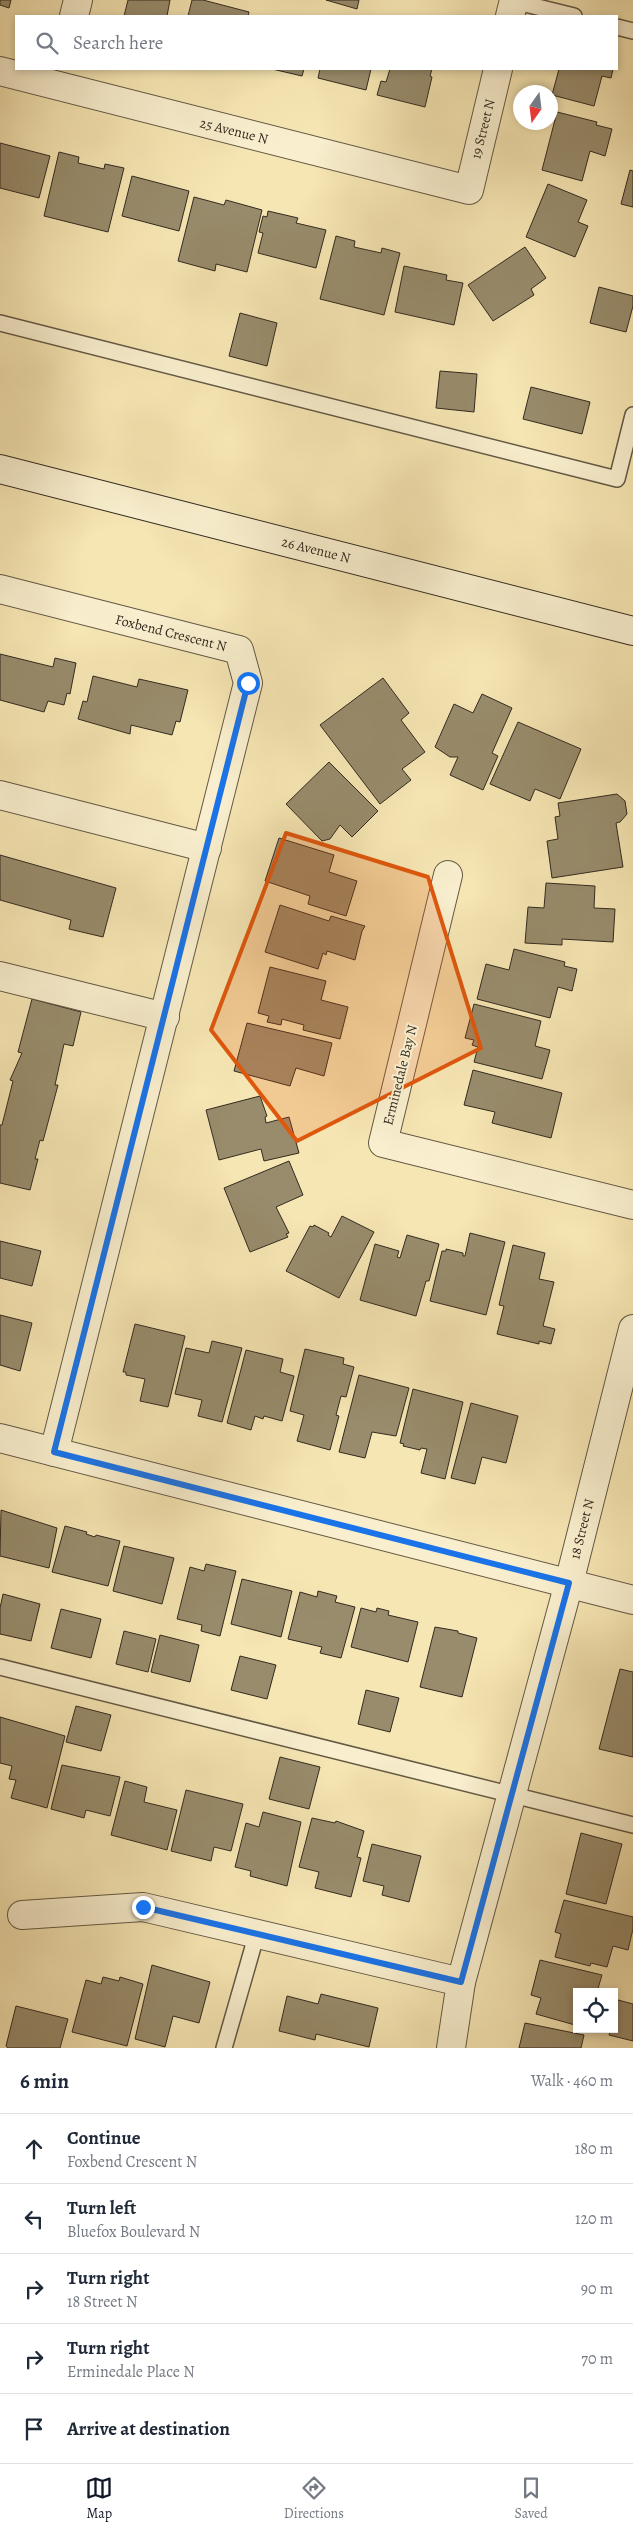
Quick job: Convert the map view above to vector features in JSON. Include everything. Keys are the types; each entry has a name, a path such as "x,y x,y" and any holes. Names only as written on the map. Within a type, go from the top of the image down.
{"street":[{"path":"74,15 78,0"},
{"name":"19 Street N","path":"468,190 498,70"},
{"name":"25 Avenue N","path":"0,71 58,77 468,190"},
{"name":"26 Avenue N","path":"0,469 633,631"},
{"name":"Foxbend Crescent N","path":"0,589 239,650 248,683 54,1452"},
{"path":"0,795 207,848"},
{"name":"Erminedale Bay N","path":"448,875 383,1143 633,1205"},
{"path":"0,976 165,1017"},
{"name":"18 Street N","path":"452,2048 461,1982 569,1583 633,1329"},
{"path":"0,1438 633,1600"},
{"path":"22,1914 143,1907 257,1932 461,1982"}],"lane":[{"path":"512,4 569,15"},
{"path":"618,27 633,31"},
{"path":"0,323 618,479 633,415"},
{"path":"0,1667 633,1825"},
{"path":"224,2048 257,1932"}],"highlighted area":[{"path":"286,833 428,877 481,1048 297,1141 211,1030"}],"building":[{"path":"0,0 11,0 9,8 0,5"},
{"path":"128,0 170,0 167,15 124,15"},
{"path":"192,0 203,0 249,12 248,15 188,15"},
{"path":"326,0 359,0 357,9"},
{"path":"276,70 304,70 302,76"},
{"path":"320,70 371,70 366,90 318,78"},
{"path":"390,70 432,70 430,76 432,77 425,107 377,95 381,81 386,82"},
{"path":"559,70 613,70 611,78 602,76 594,106 558,97 558,85 555,85"},
{"path":"558,112 597,122 596,125 612,129 605,156 590,151 582,181 542,170 552,130 558,130"},
{"path":"0,143 50,156 39,198 0,188"},
{"path":"59,152 79,157 78,163 104,169 105,164 124,168 108,232 44,216"},
{"path":"630,170 633,171 633,207 621,204"},
{"path":"132,176 189,191 179,231 122,216"},
{"path":"548,184 587,200 578,222 588,226 575,257 526,237"},
{"path":"194,197 224,205 226,200 262,210 247,272 216,264 215,271 178,261"},
{"path":"268,211 298,218 296,223 326,230 316,268 258,253 263,233 259,232 263,216 267,217"},
{"path":"336,236 355,241 354,247 381,253 382,248 400,253 384,315 320,299"},
{"path":"525,247 546,278 531,289 534,295 493,321 468,285"},
{"path":"404,266 447,275 446,280 463,283 454,325 395,312"},
{"path":"599,287 633,296 633,306 626,332 590,323"},
{"path":"240,313 277,323 267,366 229,356"},
{"path":"440,371 477,374 474,412 436,408"},
{"path":"531,387 590,402 582,434 523,419"},
{"path":"0,654 53,667 55,658 76,663 70,694 67,693 64,705 48,701 44,712 0,700"},
{"path":"93,676 137,687 139,679 188,690 180,722 176,721 172,735 131,725 130,734 78,719 83,701 87,702"},
{"path":"383,678 409,713 401,720 425,752 402,769 411,780 380,804 320,725"},
{"path":"482,694 512,708 492,753 498,756 483,790 450,775 458,757 450,757 435,747 454,704 473,713"},
{"path":"518,722 581,749 560,799 535,789 530,801 490,784"},
{"path":"329,762 378,811 352,837 340,825 330,839 322,841 286,804"},
{"path":"617,794 625,801 627,814 620,822 616,823 623,867 552,878 547,841 558,839 555,817 560,816 558,803"},
{"path":"279,838 334,855 329,872 357,881 346,916 308,904 310,896 265,881"},
{"path":"0,855 116,888 103,937 69,929 71,920 0,900"},
{"path":"546,883 595,886 594,908 615,909 613,942 562,939 562,945 525,943 528,907 544,908"},
{"path":"280,905 329,921 331,916 365,926 355,960 327,951 326,955 323,953 318,969 265,952"},
{"path":"514,949 565,962 564,966 577,969 572,991 558,987 550,1018 477,999 486,964 509,970"},
{"path":"270,967 326,981 321,1000 348,1007 340,1039 303,1030 304,1025 282,1019 281,1025 267,1022 269,1016 258,1013"},
{"path":"32,999 81,1012 73,1046 64,1044 55,1085 58,1085 43,1141 40,1140 35,1159 38,1159 30,1190 0,1183 0,1125 2,1125 13,1081 10,1080 22,1053 18,1052"},
{"path":"474,1004 541,1021 535,1046 550,1050 542,1079 474,1062 478,1047 472,1045 474,1040 465,1038"},
{"path":"247,1023 332,1043 324,1076 296,1068 290,1086 234,1071"},
{"path":"473,1070 562,1093 551,1138 492,1123 495,1112 464,1105"},
{"path":"260,1096 267,1116 265,1117 266,1123 289,1117 299,1153 264,1161 261,1149 219,1160 206,1110"},
{"path":"289,1161 303,1195 276,1207 289,1233 286,1234 288,1237 250,1252 224,1188"},
{"path":"342,1216 374,1232 339,1298 286,1271 310,1226 313,1227 314,1225 329,1233 328,1235 331,1237"},
{"path":"470,1233 505,1242 486,1315 430,1301 442,1251 446,1251 446,1249 463,1253 463,1256 465,1256"},
{"path":"407,1235 439,1244 429,1281 426,1281 416,1316 360,1300 375,1244 399,1251 397,1257 400,1258"},
{"path":"0,1241 41,1251 32,1286 0,1278"},
{"path":"513,1245 545,1253 539,1279 554,1282 543,1326 555,1329 551,1344 539,1341 539,1344 497,1334 504,1306 499,1305"},
{"path":"0,1315 32,1323 20,1371 0,1365"},
{"path":"135,1324 185,1336 168,1407 140,1401 145,1379 126,1375 126,1372 123,1372"},
{"path":"212,1341 242,1348 222,1422 198,1416 202,1400 175,1394 186,1348 209,1353"},
{"path":"305,1349 344,1358 343,1364 354,1367 346,1397 341,1396 336,1415 339,1416 330,1450 297,1441 304,1415 290,1411"},
{"path":"246,1350 283,1359 280,1372 294,1376 282,1421 264,1416 263,1419 255,1416 251,1430 227,1423"},
{"path":"359,1375 409,1388 396,1436 372,1432 365,1458 339,1452"},
{"path":"413,1389 463,1402 445,1479 421,1473 427,1449 421,1448 420,1450 403,1446 404,1444 400,1443"},
{"path":"471,1403 518,1416 506,1463 482,1457 475,1484 451,1478"},
{"path":"1,1510 57,1528 49,1568 0,1556"},
{"path":"65,1526 87,1532 86,1534 95,1537 96,1535 120,1541 108,1586 52,1572"},
{"path":"124,1546 174,1558 162,1604 113,1591"},
{"path":"206,1564 236,1571 220,1636 201,1631 202,1625 177,1619 190,1567 204,1571"},
{"path":"242,1579 292,1591 281,1637 231,1624"},
{"path":"318,1591 337,1596 335,1602 355,1607 341,1658 320,1653 322,1647 288,1639 300,1592 317,1597"},
{"path":"3,1594 40,1604 31,1641 0,1634 0,1608"},
{"path":"361,1608 376,1612 377,1608 389,1611 388,1615 418,1622 408,1662 351,1647"},
{"path":"61,1609 101,1619 91,1658 51,1648"},
{"path":"435,1627 458,1631 458,1633 477,1638 462,1697 420,1687"},
{"path":"124,1631 156,1639 148,1672 116,1664"},
{"path":"160,1635 199,1645 190,1682 151,1672"},
{"path":"240,1656 276,1665 267,1699 231,1690"},
{"path":"620,1669 633,1672 633,1757 599,1749"},
{"path":"366,1690 399,1698 390,1732 358,1724"},
{"path":"76,1706 111,1715 101,1751 66,1742"},
{"path":"0,1717 65,1736 47,1808 11,1798 16,1780 9,1779 12,1766 0,1763"},
{"path":"280,1757 320,1767 309,1809 269,1799"},
{"path":"62,1765 120,1777 110,1816 86,1810 84,1818 51,1809"},
{"path":"125,1781 147,1787 144,1802 177,1810 167,1850 111,1835"},
{"path":"186,1790 243,1804 231,1851 214,1847 211,1861 171,1851"},
{"path":"263,1812 301,1822 287,1886 250,1876 251,1871 235,1867 246,1823 259,1827"},
{"path":"312,1818 335,1823 336,1821 364,1831 357,1857 361,1858 351,1897 315,1888 319,1872 299,1867"},
{"path":"581,1833 622,1844 606,1904 566,1894"},
{"path":"372,1844 421,1856 409,1902 382,1895 384,1886 363,1881"},
{"path":"564,1900 633,1917 633,1929 628,1950 613,1946 607,1967 591,1963 590,1966 555,1957 561,1934 555,1932"},
{"path":"540,1960 602,1975 598,1988 573,1988 573,2024 536,2014 541,1998 531,1995"},
{"path":"152,1965 210,1982 199,2023 173,2016 165,2047 135,2039"},
{"path":"103,1977 119,1981 120,1977 143,1984 127,2046 72,2032 86,1980 101,1984"},
{"path":"321,1994 378,2008 369,2047 316,2034 315,2040 279,2031 287,1996 318,2004"},
{"path":"618,2000 633,2004 633,2041 609,2035 610,2033 618,2033"},
{"path":"16,2006 68,2019 60,2048 8,2048 6,2046"},
{"path":"525,2023 584,2035 581,2048 519,2048"}],"route":[{"path":"143,1907 257,1932 461,1982 569,1583 54,1452 248,683"}]}
